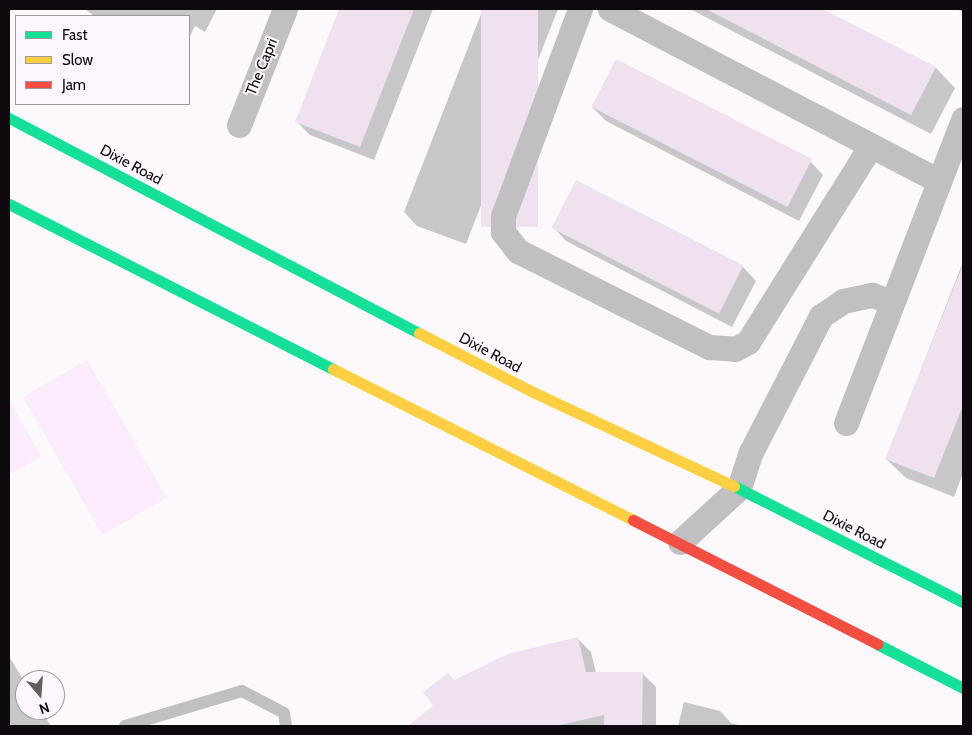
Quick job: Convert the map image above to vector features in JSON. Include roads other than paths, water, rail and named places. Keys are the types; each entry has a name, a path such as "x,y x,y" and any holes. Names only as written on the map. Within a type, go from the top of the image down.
{"main road":[{"name":"Dixie Road","path":"10,117 533,392 739,488 963,602"},
{"path":"9,204 545,478 680,542 963,688"}],"street":[{"name":"The Capri","path":"239,125 285,9"},
{"path":"580,9 503,216 503,232 518,251 709,347 735,348 748,342 871,145"},
{"path":"610,9 939,180"},
{"path":"846,424 963,119"},
{"path":"680,542 739,488 751,452 821,316 843,301 872,295 892,302"}],"lane":[{"path":"125,726 242,691 284,713 286,726"}]}
